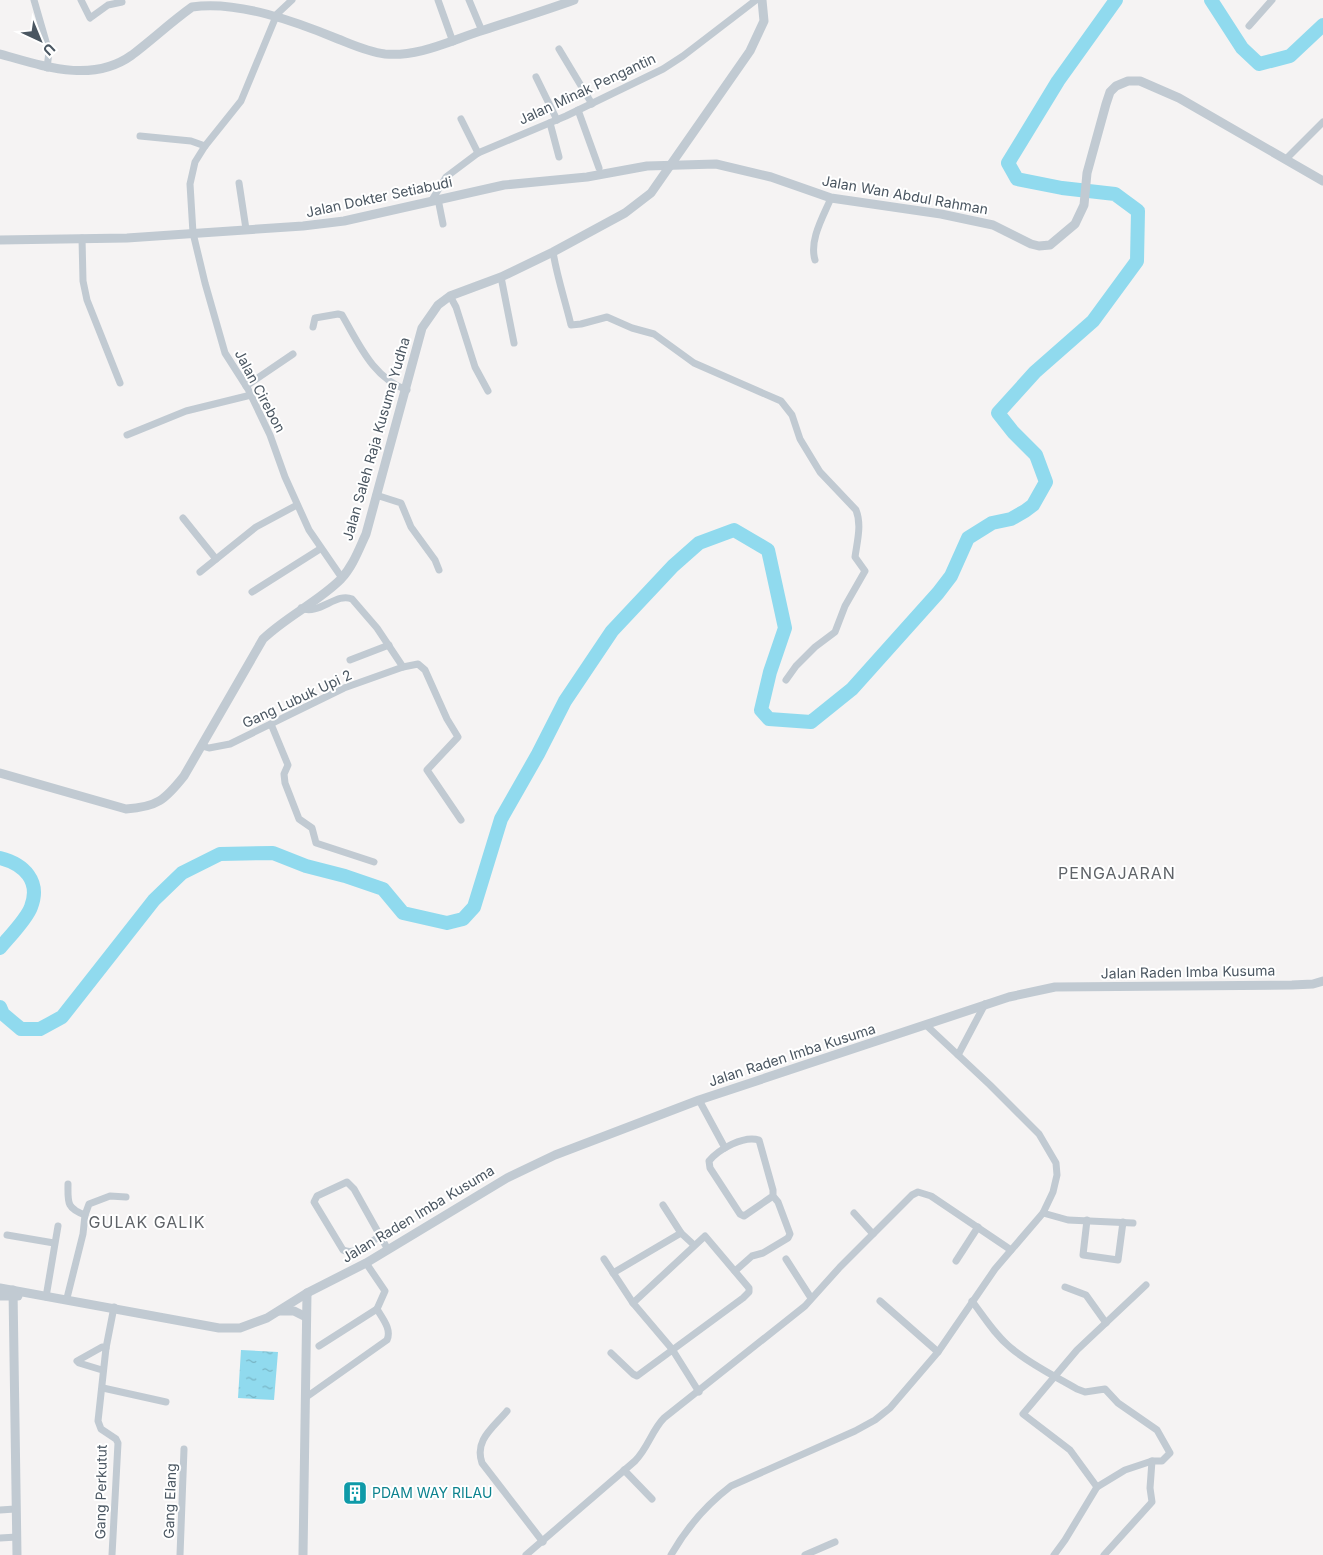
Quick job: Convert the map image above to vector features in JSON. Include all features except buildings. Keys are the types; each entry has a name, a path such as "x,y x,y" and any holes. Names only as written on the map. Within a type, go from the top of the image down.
{"street":[{"path":"34,0 49,52 47,68"},
{"path":"81,0 90,18 108,5 122,2"},
{"path":"278,14 292,0"},
{"path":"438,0 453,42"},
{"path":"469,0 482,30"},
{"path":"0,54 47,68 78,71 114,65 131,56 192,7 202,3 229,2 278,14 372,52 404,54 453,42 482,30 533,16 574,0"},
{"name":"Jalan Minak Pengantin","path":"435,200 446,177 478,153 558,120 632,86 683,56 756,0"},
{"name":"Jalan Saleh Raja Kusuma Yudha","path":"0,773 126,809 143,808 159,803 171,792 202,746 263,639 276,626 328,591 342,578 354,560 366,534 422,328 438,305 450,296 501,277 553,252 625,213 651,193 750,51 764,21 762,0"},
{"path":"1249,26 1272,0"},
{"name":"Jalan Cirebon","path":"278,14 241,101 205,146 195,162 190,184 193,233 205,283 226,353 251,395 270,434 297,505 320,548 342,578"},
{"path":"559,49 592,104"},
{"path":"536,77 558,120"},
{"name":"Jalan Wan Abdul Rahman","path":"672,165 716,164 740,168 771,176 831,198 941,214 993,225 1039,246 1050,245 1075,224 1084,205 1087,173 1110,92 1116,86 1128,81 1140,81 1179,98 1323,181"},
{"path":"578,110 599,168"},
{"path":"461,118 478,153"},
{"path":"1286,159 1323,122"},
{"path":"550,123 559,157"},
{"path":"140,136 191,141 205,146"},
{"name":"Jalan Dokter Setiabudi","path":"0,240 127,238 246,228 303,226 344,221 504,184 587,177 626,168 672,165"},
{"path":"239,183 246,228"},
{"path":"815,260 812,253 814,241 831,198"},
{"path":"435,200 443,224"},
{"path":"82,238 83,281 87,300 120,383"},
{"path":"553,252 558,280 562,288 571,324 581,324 607,317 632,328 654,334 694,363 780,401 792,416 800,439 820,472 856,510 859,517 859,534 855,557 865,571 845,606 835,632 815,647 796,666 786,680"},
{"path":"501,277 514,344"},
{"path":"450,296 456,307 475,367 488,390"},
{"path":"313,326 315,318 342,315 368,361 399,387 406,390"},
{"path":"246,386 293,354"},
{"path":"126,435 186,411 251,395"},
{"path":"376,496 401,503 411,527 435,560 439,570"},
{"path":"200,572 256,527 297,505"},
{"path":"183,518 216,559"},
{"path":"252,592 320,548"},
{"path":"301,608 305,610 318,608 343,598 352,598 389,645 404,668 418,664 425,670 447,719 458,735 457,739 427,770 461,820"},
{"path":"350,660 389,645"},
{"name":"Gang Lubuk Upi 2","path":"202,746 209,748 230,744 344,688 404,668"},
{"path":"271,724 288,765 284,774 285,783 300,819 312,828 316,843 374,862"},
{"name":"Jalan Raden Imba Kusuma","path":"307,1292 366,1263 387,1248 507,1178 555,1155 698,1100 986,1004 1036,990 1055,987 1292,985 1313,984 1323,981"},
{"path":"958,1055 986,1004"},
{"path":"671,1555 696,1517 714,1499 739,1482 875,1420 890,1408 938,1352 972,1300 1043,1213 1053,1192 1056,1174 1056,1163 1051,1152 1025,1119 926,1025"},
{"path":"698,1100 725,1148"},
{"path":"748,1140 759,1140 774,1190 773,1196 750,1213 744,1216 740,1214 710,1168 709,1161 725,1148 748,1140"},
{"path":"380,1236 355,1251 348,1252 343,1250 314,1202 317,1196 347,1182 354,1190 387,1248"},
{"path":"68,1184 70,1206 73,1210 85,1215"},
{"path":"526,1555 544,1542 645,1451 658,1424 664,1418 785,1324 901,1206 918,1192 931,1196 1011,1250"},
{"path":"67,1298 89,1204 99,1199 126,1196"},
{"path":"735,1271 752,1256 763,1253 788,1238 790,1234 788,1227 778,1202 773,1196"},
{"path":"663,1205 681,1233 694,1245"},
{"path":"854,1212 873,1234"},
{"path":"1043,1213 1068,1220 1133,1223"},
{"path":"1086,1220 1083,1255 1118,1260 1123,1222"},
{"path":"46,1296 58,1226"},
{"path":"956,1261 978,1227"},
{"path":"612,1273 681,1233"},
{"path":"7,1236 54,1243"},
{"path":"611,1353 632,1374 637,1376 749,1292 749,1288 707,1237 703,1237 633,1302"},
{"path":"604,1259 633,1302 672,1349 699,1392"},
{"path":"786,1259 811,1298"},
{"path":"319,1346 377,1309 385,1291 366,1263"},
{"path":"1097,1487 1070,1450 1023,1414 1054,1376 1146,1285"},
{"path":"1065,1287 1086,1295 1106,1323"},
{"path":"0,1288 13,1293 67,1298 219,1328 240,1328 252,1325 278,1312 307,1292"},
{"path":"303,1555 307,1292"},
{"path":"0,1296 13,1293"},
{"path":"13,1293 17,1555"},
{"path":"972,1300 992,1328 1010,1348 1054,1376 1085,1392 1105,1389 1118,1403 1157,1430 1170,1453 1162,1461 1152,1461 1125,1470 1097,1487 1066,1540 1054,1555"},
{"path":"880,1301 938,1352"},
{"name":"Gang Perkutut","path":"112,1555 118,1443 116,1439 101,1430 99,1425 103,1388 102,1370 114,1307"},
{"path":"305,1398 387,1340 389,1331 377,1309"},
{"path":"278,1312 294,1311 306,1317"},
{"path":"102,1370 78,1364 77,1361 105,1348"},
{"path":"103,1388 166,1402"},
{"path":"507,1411 482,1440 479,1454 482,1463 544,1542"},
{"name":"Gang Elang","path":"180,1555 184,1449"},
{"path":"1104,1555 1152,1502 1150,1488 1152,1461"},
{"path":"624,1470 652,1499"},
{"path":"0,1510 15,1509"},
{"path":"0,1538 17,1537"},
{"path":"805,1555 835,1542"}],"water":[{"path":"241,1350 278,1352 274,1400 238,1398"}],"waterway":[{"path":"0,1007 3,1014 21,1029 40,1029 62,1017 154,900 182,873 220,854 273,853 306,866 345,876 383,889 403,913 447,923 463,919 474,907 501,819 538,754 565,701 612,631 673,566 699,543 734,530 768,550 785,628 770,672 761,710 769,719 811,722 852,689 938,593 951,576 968,538 992,523 1011,519 1033,505 1046,482 1036,455 1013,432 998,413 1035,372 1093,321 1137,261 1138,211 1115,194 1062,188 1017,179 1008,163 1058,81 1116,0"},
{"path":"1211,0 1242,48 1259,64 1290,56 1323,25"},
{"path":"0,858 23,869 32,882 34,889 34,898 29,912 0,948"}],"place":[{"name":"PDAM WAY RILAU","path":"355,1493"}],"district":[{"name":"PENGAJARAN","path":"1117,873"},
{"name":"GULAK GALIK","path":"147,1222"}]}
